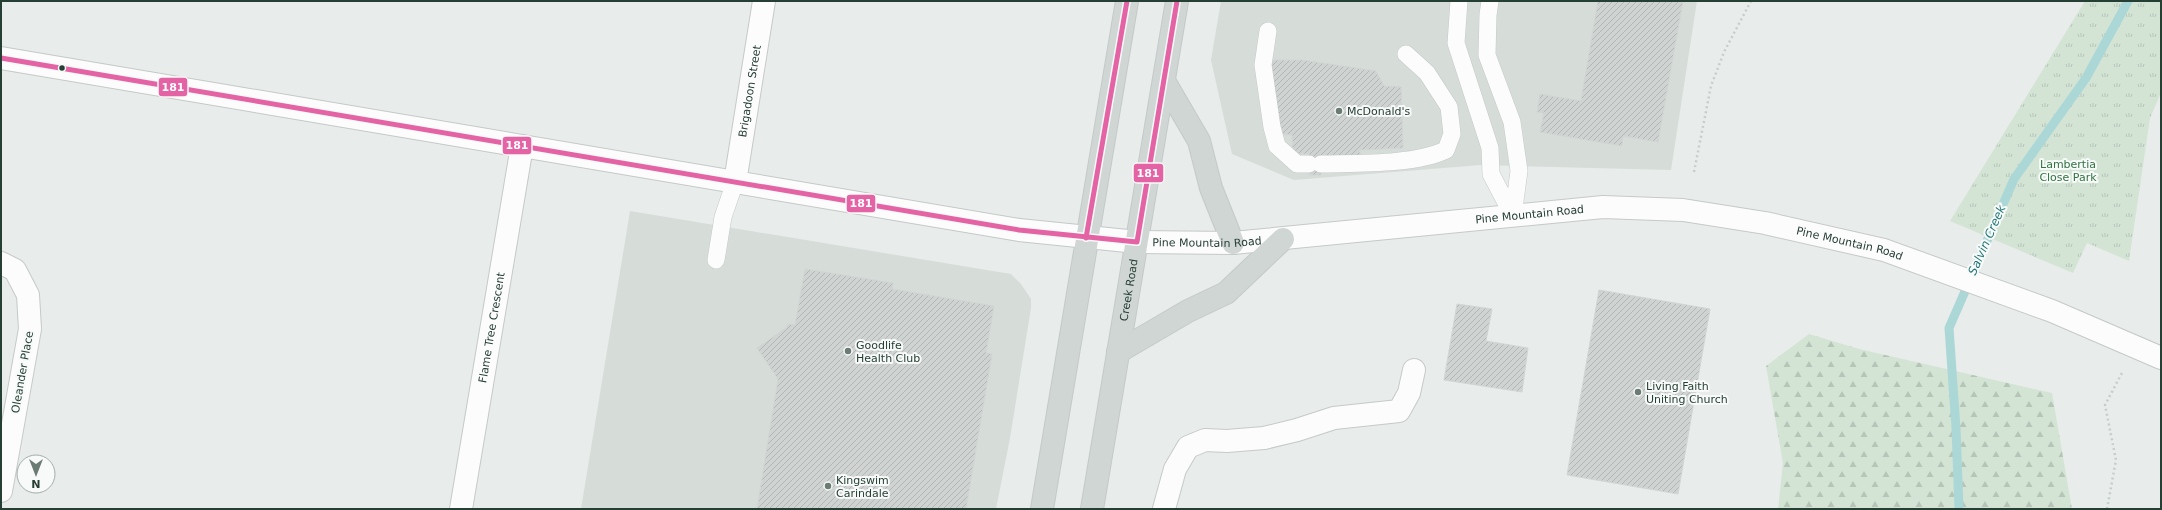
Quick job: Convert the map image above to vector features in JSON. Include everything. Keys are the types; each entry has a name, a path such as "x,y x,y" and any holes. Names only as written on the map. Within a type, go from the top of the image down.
{"main road":[{"path":"1042,509 1086,238 1127,1"},
{"name":"Creek Road","path":"1092,509 1178,1"},
{"path":"1164,81 1199,141 1211,188 1233,244"},
{"path":"1118,352 1188,311 1226,293 1283,239"}],"street":[{"name":"Brigadoon Street","path":"735,182 764,1"},
{"name":"Pine Mountain Road","path":"1,58 1019,230 1086,238 1136,242 1233,244 1603,207 1683,210 1758,222 1884,250 2052,311 2161,358"},
{"name":"Flame Tree Crescent","path":"461,509 522,146"},
{"name":"Oleander Place","path":"1,263 15,270 28,295 30,329 1,492"},
{"path":"1164,509 1176,468 1188,447 1205,440 1227,441 1264,438 1297,430 1334,418 1399,411 1409,393 1414,370"}],"lane":[{"path":"1459,1 1456,42 1490,148 1491,174 1513,216"},
{"path":"1490,1 1488,15 1487,55 1512,122 1518,171 1513,216"},
{"path":"1268,31 1263,65 1272,127 1277,146 1297,164 1383,162 1436,155 1446,150 1452,134 1449,107 1427,73 1406,54"},
{"path":"716,260 723,217 735,182"}],"path":[{"path":"1694,172 1711,86 1724,52 1751,1"},
{"path":"2107,509 2116,460 2105,405 2124,370"}],"shaded area":[{"path":"1221,1 1697,1 1671,170 1481,165 1294,180 1232,154 1211,60"},
{"path":"630,211 1011,274 1021,284 1031,299 1031,308 1010,438 996,509 581,509"}],"green space":[{"name":"Lambertia Close Park","path":"2085,1 2161,1 2161,93 2150,118 2129,261 2087,243 2073,273 1950,221"},
{"path":"1809,334 1859,349 2052,393 2072,509 1778,509 1783,463 1766,366"}],"building":[{"path":"1598,1 1683,1 1658,142 1623,136 1622,146 1540,132 1544,113 1537,112 1540,94 1581,101"},
{"name":"McDonald's","path":"1271,60 1302,60 1376,71 1384,86 1401,87 1403,148 1360,150 1360,157 1321,158 1321,175 1309,175 1309,154 1293,154 1292,135 1279,134"},
{"path":"805,269 893,283 892,289 994,306 986,353 992,354 966,509 757,509 778,379 757,348 787,327 788,324 795,325"},
{"name":"Living Faith Uniting Church","path":"1599,290 1710,309 1678,494 1567,475"},
{"path":"1457,304 1492,309 1486,341 1528,348 1522,392 1444,380"}],"waterway":[{"name":"Salvin Creek","path":"1959,509 1956,428 1949,328 2014,179 2086,78 2128,1"}],"transit line":[{"name":"181","path":"1086,238 1127,1"},
{"name":"181","path":"1,58 1019,230 1137,242 1177,1"}],"place":[{"name":"McDonald's","path":"1339,111"},
{"name":"Goodlife Health Club","path":"848,351"},
{"name":"Living Faith Uniting Church","path":"1638,392"},
{"name":"Kingswim Carindale","path":"828,486"}]}
